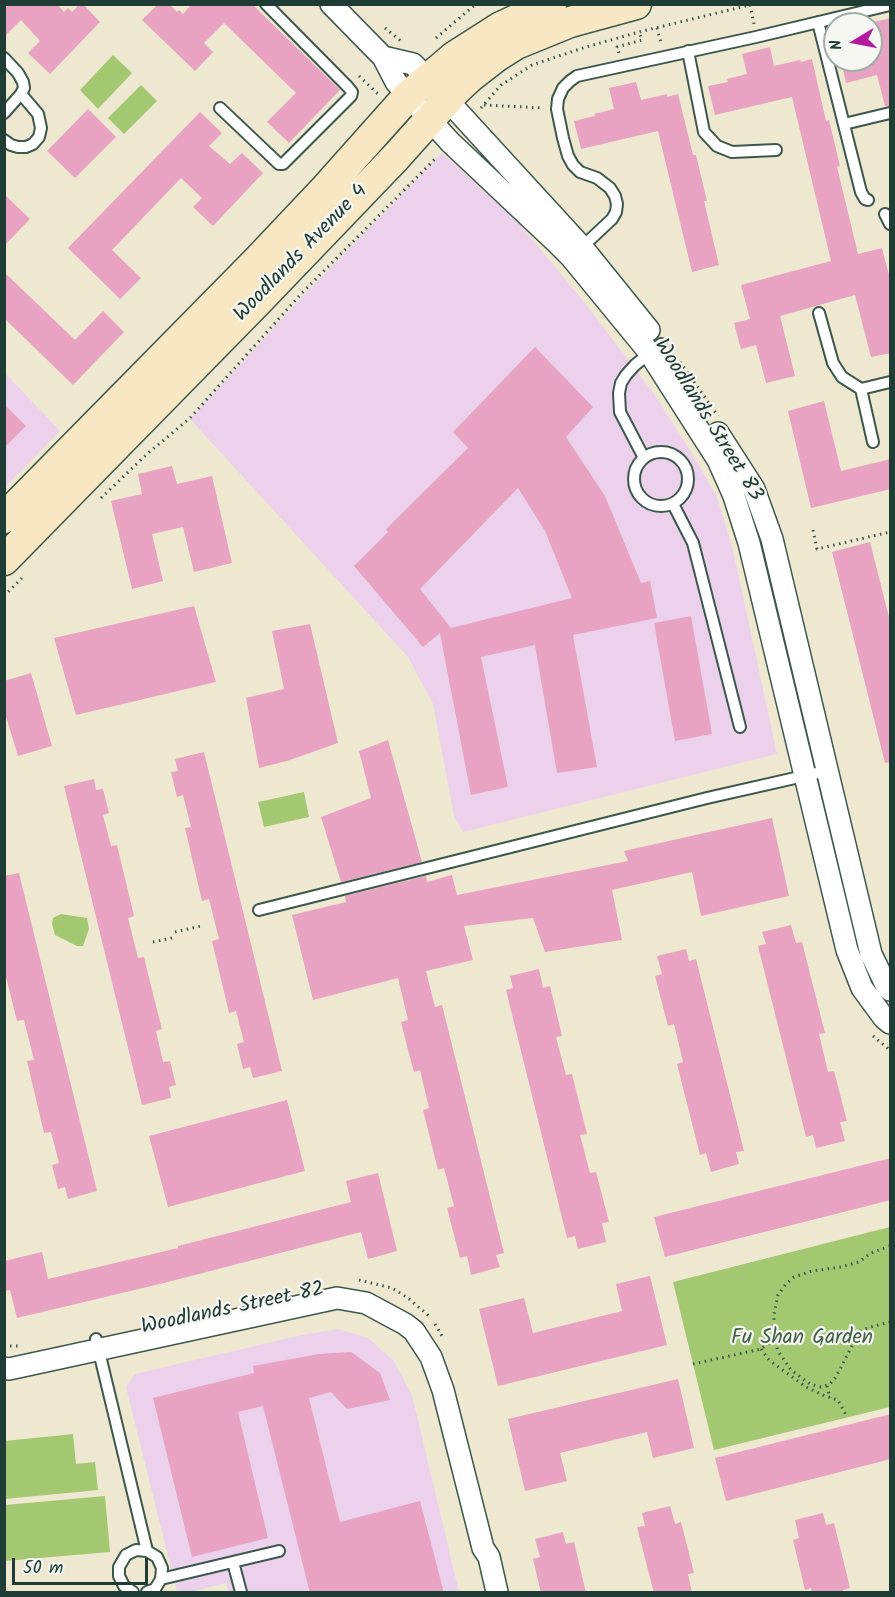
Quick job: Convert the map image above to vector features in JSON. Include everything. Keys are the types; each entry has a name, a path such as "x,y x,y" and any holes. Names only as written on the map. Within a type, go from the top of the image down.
{"main road":[{"name":"Woodlands Avenue 4","path":"16,566 258,302 396,157 454,57 501,27 551,4"},
{"name":"Woodlands Avenue 4","path":"4,518 326,189 428,99 470,77 496,56 516,44 570,21 637,18"}],"street":[{"name":"Woodlands Street 83","path":"331,4 383,57 413,64 428,99 577,252 655,348 754,489 772,539 871,954 887,987 891,990"},
{"name":"Woodlands Street 83","path":"655,348 718,460 734,496 749,543 847,950 862,988 884,1018 891,1023"},
{"name":"Woodlands Street 82","path":"4,1368 9,1369 97,1344 190,1323 337,1298 366,1303 414,1331 431,1358 443,1390 483,1548 489,1557 497,1593"},
{"name":"Woodlands Street 82","path":"13,1350 11,1355 97,1344"}],"lane":[{"path":"220,108 279,164 283,164 351,96 352,92 348,87 266,4"},
{"path":"577,252 612,219 617,204 610,188 597,178 580,172 573,165 563,138 557,109 558,99 563,88 577,76 891,5"},
{"path":"818,22 861,192 868,200"},
{"path":"688,51 704,132 717,146 732,152 776,150"},
{"path":"4,58 18,73 24,88 4,113"},
{"path":"4,140 11,145 26,147 33,144 39,136 41,128 38,114 21,94"},
{"path":"844,123 891,113"},
{"path":"885,214 891,224"},
{"path":"819,313 833,363 842,377 861,389 873,442"},
{"path":"644,458 620,412 619,393 626,375 655,348"},
{"path":"861,389 891,381"},
{"path":"661,451 678,457 685,464 689,482 681,499 665,507 656,506 641,498 636,490 634,473 644,458 651,453 661,451"},
{"path":"673,504 693,543 740,727"},
{"path":"749,543 772,539"},
{"path":"259,910 707,798 826,771"},
{"path":"97,1344 147,1551"},
{"path":"133,1593 124,1586 119,1576 120,1565 126,1555 136,1550 147,1551 157,1557 162,1568 161,1579 155,1589 147,1593"},
{"path":"161,1579 279,1551"},
{"path":"233,1562 241,1593"}],"path":[{"path":"433,41 476,4"},
{"path":"637,18 657,28 752,5 752,17"},
{"path":"620,53 617,47 642,40 637,18"},
{"path":"477,113 501,85 532,65 586,46 637,18"},
{"path":"383,27 401,41"},
{"path":"657,28 660,38"},
{"path":"656,42 660,58"},
{"path":"483,105 557,109"},
{"path":"99,500 190,417 300,295 440,154"},
{"path":"813,530 818,549 891,532"},
{"path":"4,596 16,566"},
{"path":"153,942 201,926"},
{"path":"891,1246 872,1253 859,1262 794,1277 778,1295 774,1314 774,1339 783,1361 791,1370 814,1386 827,1386 836,1377 859,1332 891,1322"},
{"path":"356,1280 392,1287 424,1311 444,1339"},
{"path":"693,1364 761,1349 774,1339"},
{"path":"4,1346 13,1350"},
{"path":"761,1349 769,1360 806,1387 838,1400 846,1415"},
{"path":"827,1386 830,1398"}],"shaded area":[{"path":"442,153 518,222 587,306 654,394 717,497 733,550 777,754 463,832 454,816 433,704 408,657 190,419 300,299"},
{"path":"5,373 60,431 5,487"},
{"path":"338,1329 368,1338 394,1361 412,1395 459,1592 229,1592 226,1583 191,1592 177,1592 126,1387 135,1374 302,1335"}],"green space":[{"path":"113,55 132,73 98,109 80,90"},
{"path":"141,85 157,101 124,134 108,118"},
{"path":"304,792 309,817 264,827 258,802"},
{"path":"61,914 87,918 89,929 83,946 77,946 55,935 53,918"},
{"name":"Fu Shan Garden","path":"890,1227 890,1407 714,1450 673,1282"},
{"path":"73,1434 76,1464 95,1462 98,1490 5,1499 5,1441"},
{"path":"105,1496 110,1552 5,1561 5,1505"}],"building":[{"path":"4,4 57,4 64,12 68,8 72,12 83,4 100,22 50,74 28,53 40,41 21,20 4,37"},
{"path":"158,4 169,4 177,12 179,10 183,14 192,4 252,4 340,90 289,143 267,122 296,93 224,23 204,43 213,52 195,71 142,20"},
{"path":"891,18 891,106 885,106 877,75 846,83 844,72 883,72 883,20"},
{"path":"770,47 774,66 812,59 826,121 829,120 840,166 837,167 858,254 882,248 891,283 891,353 871,357 855,295 780,316 795,376 766,383 756,345 741,349 734,323 750,319 741,285 831,261 792,97 715,115 708,86 728,82 727,79 747,74 742,54"},
{"path":"636,82 641,100 678,94 693,155 696,155 719,265 692,272 658,131 581,149 574,121 614,109 609,88"},
{"path":"88,109 116,137 75,178 47,151"},
{"path":"200,112 222,133 209,146 230,164 242,153 263,173 213,226 193,207 202,198 181,178 112,250 141,278 120,299 68,248"},
{"path":"4,194 30,219 4,246"},
{"path":"4,272 75,340 103,311 124,332 73,385 4,318"},
{"path":"535,347 593,407 566,437 605,496 641,583 650,581 657,618 573,635 597,767 557,773 535,645 481,657 508,787 471,795 440,633 423,647 354,566 388,532 386,529 468,448 453,432","holes":["518,488 545,531 572,598 451,628 420,589"]},
{"path":"824,401 841,471 891,459 891,489 811,508 788,411"},
{"path":"4,404 26,426 4,448"},
{"path":"172,466 177,484 212,476 232,563 194,572 183,527 152,534 163,581 132,589 111,501 142,494 138,474"},
{"path":"870,542 891,625 891,762 885,763 832,552"},
{"path":"194,606 216,682 76,715 54,638"},
{"path":"691,616 712,734 675,741 654,623"},
{"path":"310,624 338,743 259,768 246,698 284,689 272,631"},
{"path":"31,673 52,746 18,756 4,710 4,681"},
{"path":"388,740 422,862 341,882 321,817 371,798 359,751"},
{"path":"204,752 282,1071 253,1078 250,1067 243,1069 237,1044 244,1042 236,1011 229,1013 212,941 219,939 209,899 202,901 185,828 191,827 183,795 177,797 171,772 178,771 175,759"},
{"path":"94,779 96,790 103,789 109,813 103,815 111,846 117,845 134,916 128,918 138,958 144,957 162,1029 156,1031 163,1062 170,1061 176,1085 169,1087 171,1098 142,1105 64,786"},
{"path":"772,818 789,896 701,916 692,872 612,890 622,940 545,952 533,918 464,926 473,960 426,971 435,1007 442,1005 504,1253 496,1255 500,1267 471,1275 467,1256 460,1258 447,1208 454,1206 444,1168 438,1170 423,1110 429,1108 420,1070 414,1072 401,1022 408,1020 398,978 313,1000 292,915 346,902 345,896 426,876 427,882 452,875 457,895 628,861 624,851"},
{"path":"19,873 97,1191 68,1199 65,1187 58,1189 52,1165 59,1163 51,1132 44,1133 27,1061 34,1060 24,1020 17,1021 4,969 4,876"},
{"path":"791,925 796,943 802,942 825,1033 819,1034 828,1072 834,1071 847,1121 840,1122 845,1141 816,1148 813,1135 806,1137 758,946 766,944 762,932"},
{"path":"686,949 689,961 696,959 744,1151 736,1152 739,1164 711,1172 706,1153 700,1155 677,1064 683,1062 674,1024 668,1026 655,976 662,974 657,956"},
{"path":"539,969 543,988 550,986 562,1036 556,1037 566,1075 572,1074 587,1134 580,1135 590,1173 596,1172 609,1222 602,1223 606,1242 578,1249 575,1236 567,1238 506,990 513,988 510,976"},
{"path":"287,1100 305,1171 168,1207 149,1136"},
{"path":"891,1158 891,1200 665,1257 654,1217"},
{"path":"378,1173 397,1251 368,1259 361,1232 17,1318 10,1290 4,1291 4,1261 42,1252 48,1279 178,1248 178,1246 351,1202 346,1181"},
{"path":"650,1276 667,1345 498,1386 479,1309 524,1298 533,1333 622,1311 616,1284"},
{"path":"351,1352 380,1373 390,1400 347,1409 331,1392 309,1398 340,1522 420,1501 444,1593 310,1593 263,1406 238,1412 268,1538 192,1557 153,1398 254,1373 253,1366 319,1354"},
{"path":"678,1379 694,1448 653,1458 647,1432 560,1453 567,1481 525,1491 508,1419"},
{"path":"891,1414 891,1459 726,1501 715,1458"},
{"path":"670,1506 675,1524 681,1522 694,1573 688,1574 692,1593 654,1593 637,1527 645,1526 642,1513"},
{"path":"823,1513 826,1525 834,1523 850,1588 843,1590 843,1593 812,1593 811,1588 805,1590 793,1540 799,1538 795,1520"},
{"path":"563,1532 566,1544 574,1542 586,1593 541,1593 533,1559 540,1557 535,1539"}]}
